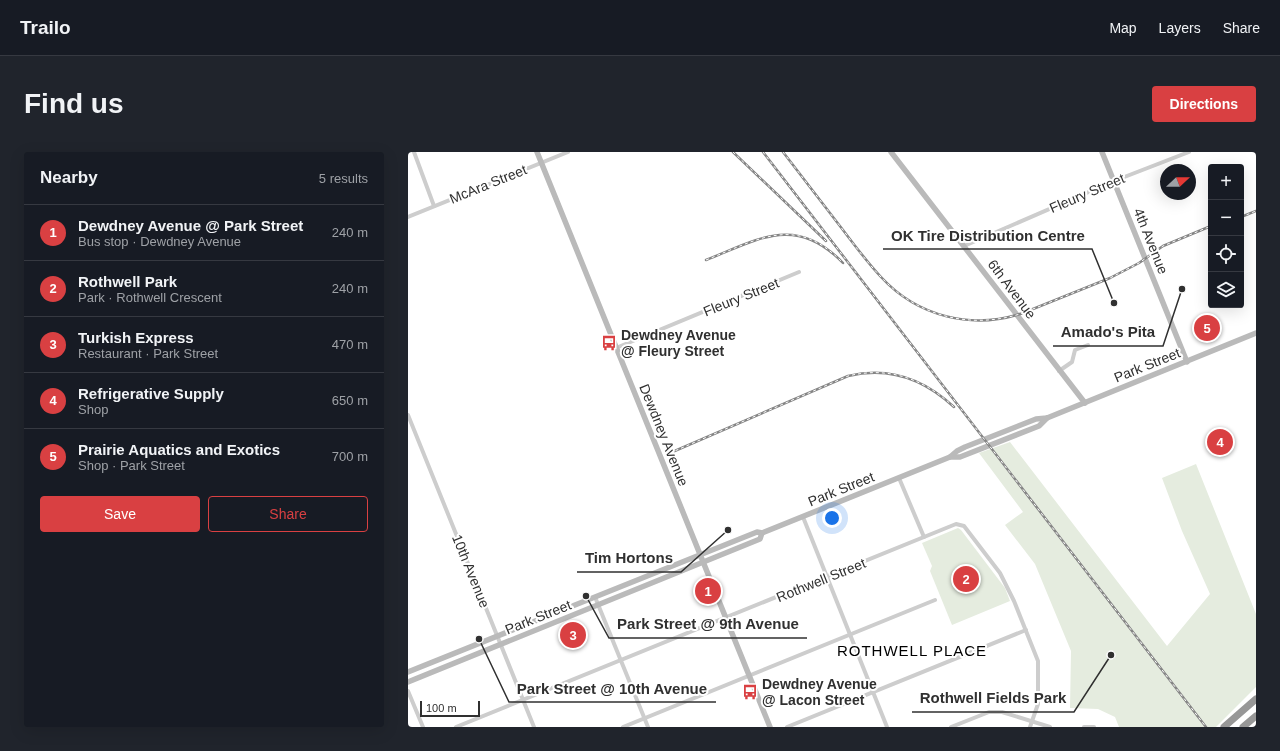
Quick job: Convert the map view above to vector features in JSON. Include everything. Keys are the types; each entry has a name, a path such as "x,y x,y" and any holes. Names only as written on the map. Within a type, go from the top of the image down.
{"highway":[{"path":"1224,727 1256,699"},
{"path":"1243,727 1256,716"}],"main road":[{"name":"Dewdney Avenue","path":"537,152 770,727"},
{"name":"6th Avenue","path":"891,152 1085,403"},
{"name":"4th Avenue","path":"1102,152 1187,362"},
{"name":"Park Street","path":"408,672 756,532 762,533 950,458 960,458 1039,426 1047,418 1256,333"},
{"name":"Park Street","path":"408,682 703,563 760,539 762,533"}],"street":[{"path":"414,152 434,206"},
{"name":"McAra Street","path":"408,216 568,152"},
{"name":"Fleury Street","path":"964,246 1114,181 1189,152"},
{"name":"Fleury Street","path":"616,348 800,272"},
{"path":"1059,371 1072,362 1075,350 1088,344"},
{"name":"10th Avenue","path":"408,415 534,727"},
{"path":"899,478 924,537"},
{"path":"803,517 887,727"},
{"name":"Rothwell Street","path":"456,727 956,524 964,526 1000,573 1014,601 1038,661 1038,704 1030,727"},
{"path":"595,597 648,727"},
{"path":"623,727 935,600"},
{"path":"787,727 1026,630"},
{"path":"408,691 423,727"},
{"path":"951,727 989,712 1002,712 1050,727"},
{"path":"1084,727 1094,727"}],"shaded area":[{"path":"1010,442 1167,646 1210,594 1182,531 1162,478 1196,464 1256,614 1256,687 1216,727 1119,727 1115,717 1098,709 1070,708 1071,651 1035,564 1005,525 1023,512 979,453"},
{"path":"958,528 1005,588 1010,601 952,625 930,571 932,566 922,543"}],"railway":[{"path":"733,152 826,241"},
{"path":"763,152 1206,727"},
{"path":"783,152 866,260 896,291 912,302 929,310 965,320 1004,318 1023,313 1110,278 1139,263 1163,246 1208,227"},
{"path":"1244,216 1256,211"},
{"path":"706,260 760,239 777,235 793,235 809,239 826,248 843,263"},
{"path":"670,453 848,376 863,373 892,374 905,377 931,389 954,407"}],"place":[{"name":"Amado's Pita","path":"1182,289"},
{"name":"OK Tire Distribution Centre","path":"1114,303"},
{"name":"Prairie Aquatics and Exotics","path":"1207,328"},
{"name":"Dewdney Avenue @ Fleury Street","path":"609,343"},
{"name":"Refrigerative Supply","path":"1220,442"},
{"name":"Tim Hortons","path":"728,530"},
{"name":"Rothwell Park","path":"966,579"},
{"name":"Dewdney Avenue @ Park Street","path":"708,591"},
{"name":"Park Street @ 9th Avenue","path":"586,596"},
{"name":"Turkish Express","path":"573,635"},
{"name":"Park Street @ 10th Avenue","path":"479,639"},
{"name":"Rothwell Fields Park","path":"1111,655"},
{"name":"Dewdney Avenue @ Lacon Street","path":"750,692"}],"district":[{"name":"ROTHWELL PLACE","path":"912,651"}]}
